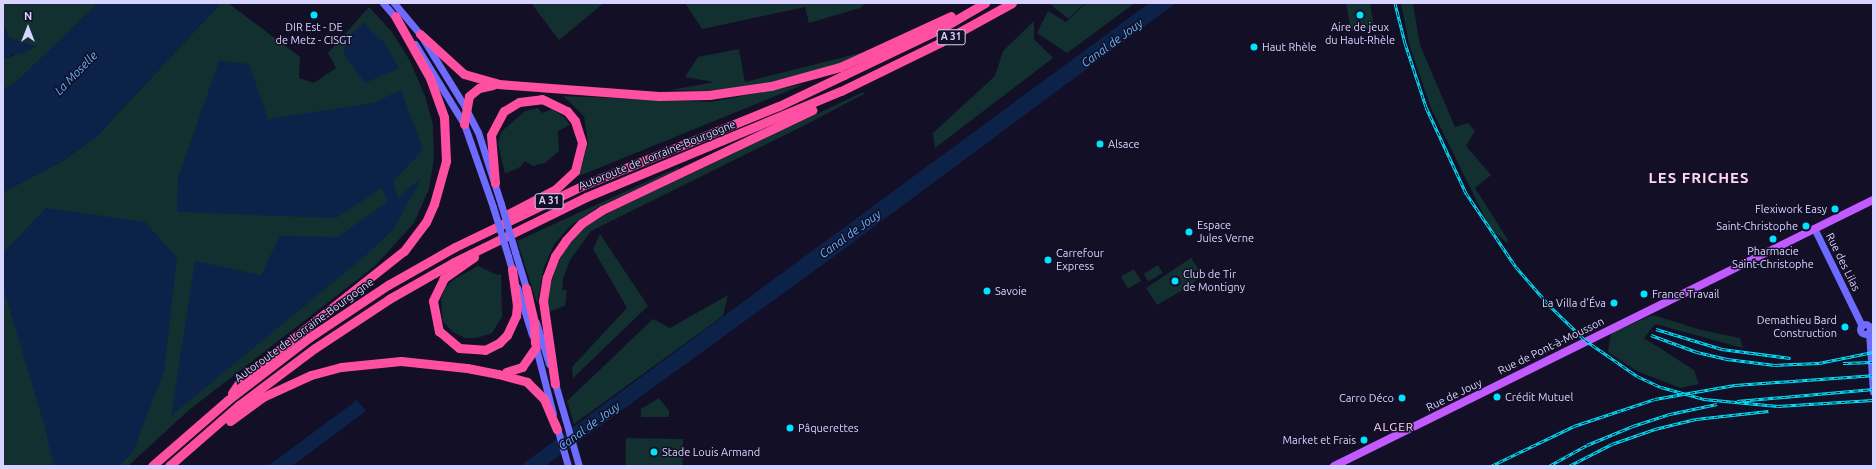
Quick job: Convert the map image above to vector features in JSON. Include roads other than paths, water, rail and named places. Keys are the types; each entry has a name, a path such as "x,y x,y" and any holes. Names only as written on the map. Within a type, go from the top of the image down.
{"highway":[{"path":"420,34 464,74 498,84 658,96 710,95 771,86 840,67 980,3"},
{"name":"Autoroute de Lorraine-Bourgogne","path":"152,466 228,400 310,337 388,285 517,216 779,106 935,31 985,3"},
{"name":"Autoroute de Lorraine-Bourgogne","path":"172,463 239,405 326,341 389,299 488,243 586,197 841,91 941,42 1012,3"},
{"path":"228,400 241,380 404,251 426,222 434,204 446,161 444,117 430,78 396,16"},
{"path":"464,124 465,107 474,91 498,84"},
{"path":"555,384 543,301 547,277 555,256 577,229 602,210 826,104 841,91"},
{"path":"388,285 439,250 556,188 571,176 578,166 582,143 575,121 567,111 552,102 530,100 519,102 504,112 491,135 495,183"},
{"path":"488,243 482,252 444,278 435,292 432,310 439,331 444,338 459,348 476,350 492,347 503,339 516,316 512,269"},
{"path":"506,372 522,367 535,345 534,324 526,288"},
{"path":"172,463 253,404 280,388 311,375 341,367 384,361 466,368 498,374 527,382 544,399 557,429"}],"main road":[{"path":"383,3 396,16 426,60 464,124 494,208 535,345 568,465"},
{"path":"394,3 420,34 465,107 478,132 495,183 578,463"},
{"name":"Rue de Pont-à-Mousson","path":"1497,385 1873,200"},
{"name":"Rue des Lilas","path":"1814,228 1862,326 1869,325 1867,333 1871,346 1873,392"},
{"name":"Rue de Jouy","path":"1334,466 1497,385"}],"water":[{"name":"La Moselle","path":"98,3 221,3 96,137 61,162 3,192 3,90 21,78"},
{"name":"Canal de Jouy","path":"1149,3 1176,3 832,258 545,466 520,466"},
{"path":"364,22 379,39 383,40 399,68 365,83 343,53 350,36"},
{"path":"3,24 9,38 36,47 19,55 13,54 3,59"},
{"path":"219,61 249,64 268,119 374,103 401,90 423,150 393,181 398,198 422,177 393,230 365,256 171,416 195,261 261,275 280,236 338,237 387,202 382,188 336,218 177,212 178,178"},
{"path":"46,208 145,222 177,258 164,371 133,452 119,466 54,466 43,421 3,287 3,253"},
{"path":"357,400 366,411 292,466 268,466"}],"railway":[{"path":"1395,3 1405,43 1426,107 1466,193 1516,267 1549,305 1585,340 1637,376 1661,387 1704,399 1778,406 1873,400"},
{"path":"1656,329 1722,349 1790,358"},
{"path":"1651,335 1697,352 1727,359 1775,365 1819,363 1873,352"},
{"path":"1843,363 1873,362"},
{"path":"1491,466 1574,426 1655,399 1735,385 1873,375"},
{"path":"1737,401 1873,389"},
{"path":"1549,466 1587,445 1633,426 1670,414 1717,404"},
{"path":"1569,466 1612,444 1655,429 1696,419 1769,411"}],"place":[{"name":"DIR Est - DE de Metz - CISGT","path":"314,15"},
{"name":"Aire de jeux du Haut-Rhèle","path":"1360,15"},
{"name":"Haut Rhèle","path":"1254,47"},
{"name":"Alsace","path":"1100,144"},
{"name":"Flexiwork Easy","path":"1835,209"},
{"name":"Saint-Christophe","path":"1806,226"},
{"name":"Espace Jules Verne","path":"1189,232"},
{"name":"Pharmacie Saint-Christophe","path":"1773,239"},
{"name":"Carrefour Express","path":"1048,260"},
{"name":"Club de Tir de Montigny","path":"1175,281"},
{"name":"Savoie","path":"987,291"},
{"name":"France Travail","path":"1644,294"},
{"name":"La Villa d'Éva","path":"1614,303"},
{"name":"Demathieu Bard Construction","path":"1845,327"},
{"name":"Crédit Mutuel","path":"1497,397"},
{"name":"Carro Déco","path":"1402,398"},
{"name":"Pâquerettes","path":"790,428"},
{"name":"Market et Frais","path":"1364,440"},
{"name":"Stade Louis Armand","path":"654,452"}],"district":[{"name":"LES FRICHES","path":"1699,178"},
{"name":"ALGER","path":"1394,427"}]}
